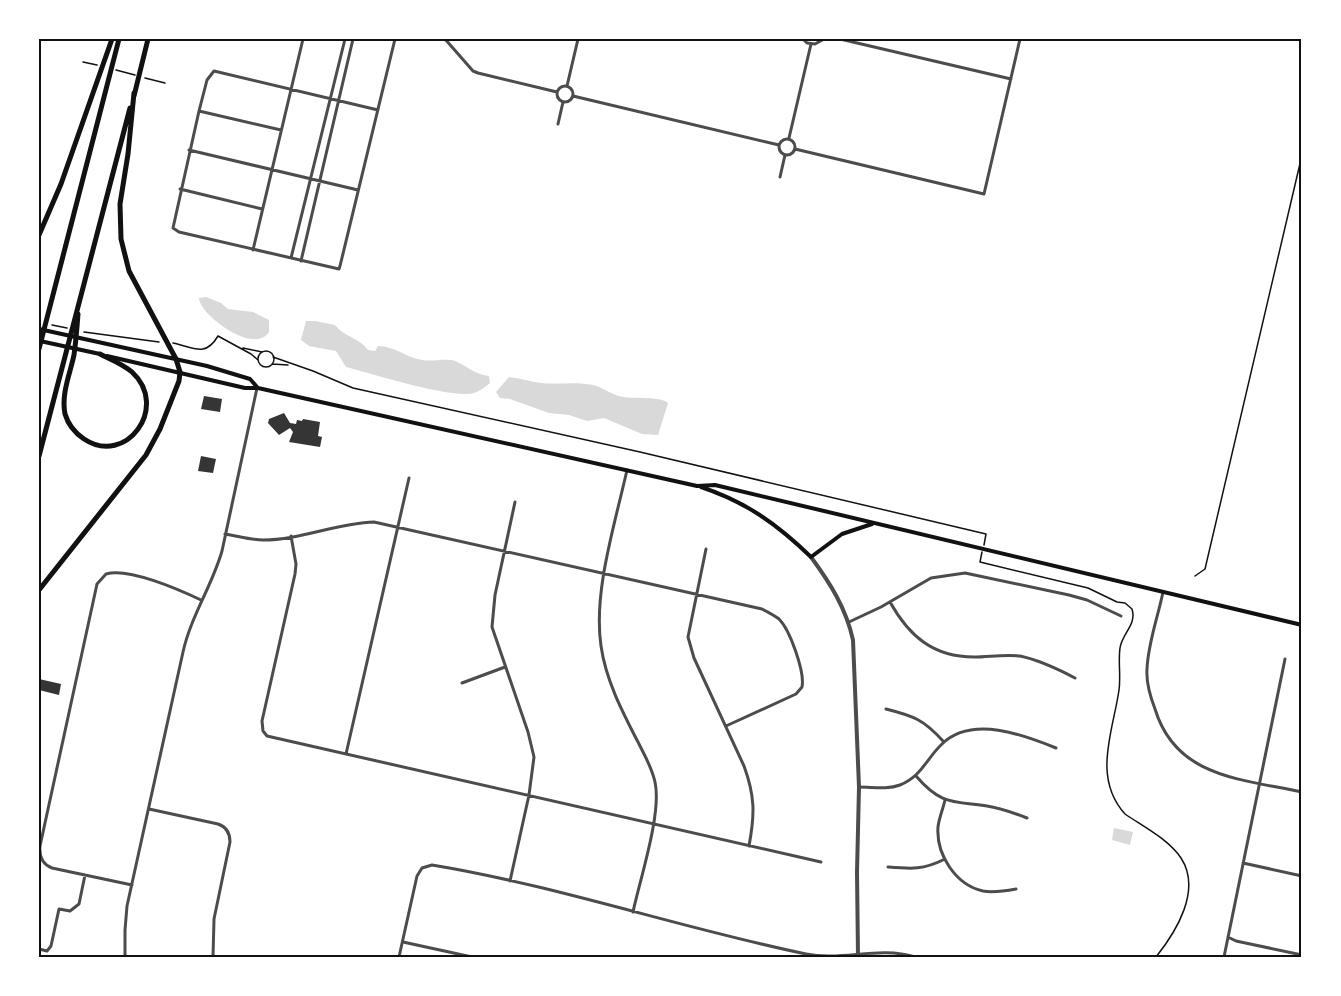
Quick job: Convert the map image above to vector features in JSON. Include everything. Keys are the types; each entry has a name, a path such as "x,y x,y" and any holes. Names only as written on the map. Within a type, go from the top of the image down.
{"highway":[{"path":"39,235 57,195 112,39"},
{"path":"39,349 119,39"},
{"path":"39,456 147,39"},
{"path":"39,590 146,455 160,429 179,381 180,372 176,359 129,271 121,239 120,204 134,93"},
{"path":"80,294 74,353 65,394 66,416 69,424 81,437 97,445 107,446 122,443 139,429 146,412 147,396 133,373 100,354"}],"main road":[{"path":"39,328 176,359 250,379 258,387"},
{"path":"39,340 245,388 258,387 697,486 738,501 765,517 811,557 842,534 873,524"},
{"path":"697,486 715,485 1302,625"}],"street":[{"path":"253,249 303,39"},
{"path":"291,258 345,39"},
{"path":"301,261 353,39"},
{"path":"378,110 214,70 207,80 189,150 172,224 176,231 339,269 378,110 395,39"},
{"path":"445,39 478,73 557,92"},
{"path":"567,86 578,39"},
{"path":"804,39 811,44 818,44 824,39"},
{"path":"840,39 1011,79"},
{"path":"795,149 984,194 1020,39"},
{"path":"789,138 811,44"},
{"path":"562,86 567,86 572,89 573,96 568,102 563,102 557,97 557,92 562,86"},
{"path":"573,96 778,145"},
{"path":"558,124 563,102"},
{"path":"199,111 281,130"},
{"path":"789,138 781,140 778,145 780,152 785,155 795,149"},
{"path":"789,138 795,144 795,149"},
{"path":"189,150 358,190"},
{"path":"780,177 785,155"},
{"path":"180,189 262,209"},
{"path":"125,957 125,920 186,641 217,566 258,387"},
{"path":"627,470 604,573 598,614 603,659 614,692 654,779 657,798 633,912"},
{"path":"346,754 409,478"},
{"path":"510,881 529,795 534,757 528,732 492,627 495,595 515,502"},
{"path":"225,534 261,540 352,523 374,522 762,609 780,620 789,635 803,676 802,687 796,694 726,726"},
{"path":"291,536 296,564 295,574 262,721 263,731 274,739 821,862"},
{"path":"706,549 688,637 690,649 744,766 752,792 754,822 749,846"},
{"path":"811,557 835,593 849,622 854,657 859,787 858,956"},
{"path":"132,885 52,868 41,862 40,854 99,581 106,574 117,572 160,583 201,600"},
{"path":"849,622 931,578 965,573 1069,595 1087,600 1121,616"},
{"path":"1164,592 1147,671 1149,690 1161,728 1179,752 1197,765 1218,774 1302,792"},
{"path":"890,602 914,635 945,653 973,657 1021,657 1044,664 1075,678"},
{"path":"1224,957 1285,659"},
{"path":"462,683 505,667"},
{"path":"886,709 916,717 928,725 944,742"},
{"path":"859,787 890,787 916,777 944,742 964,732 985,729 1027,738 1056,748"},
{"path":"916,777 932,792 945,800 994,807 1027,819"},
{"path":"945,800 938,827 939,843 945,859 956,875 970,886 983,891 1000,892 1016,889"},
{"path":"149,808 218,824 228,831 230,842 214,920 213,957"},
{"path":"888,867 917,869 945,859"},
{"path":"1243,863 1302,876"},
{"path":"399,957 418,873 426,866 436,865 587,899 806,954 858,956 895,953 915,957"},
{"path":"39,949 46,951 51,946 60,909 70,911 79,904 85,875"},
{"path":"1228,937 1236,941 1302,955"},
{"path":"403,942 472,957"}],"path":[{"path":"83,62 104,67"},
{"path":"114,70 134,75"},
{"path":"144,77 165,83"},
{"path":"1195,576 1205,569 1302,155"},
{"path":"93,334 163,342"},
{"path":"173,343 204,350 212,345 218,336 240,347 264,366 291,364"},
{"path":"240,347 268,352 273,357 353,388 986,534 984,546"},
{"path":"258,360 263,352"},
{"path":"271,364 273,357"},
{"path":"982,554 980,562 1088,588 1117,602 1125,603 1133,612 1132,622 1119,648 1120,688 1106,749 1106,774 1119,808 1166,843 1180,857 1186,871 1187,891 1179,924 1171,939 1156,957"}],"shaded area":[{"path":"206,297 221,303 228,309 253,312 269,320 269,332 262,338 252,339 228,330 201,305 199,298"},
{"path":"306,321 335,325 368,350 375,351 378,346 422,360 455,361 479,374 489,376 490,383 474,393 463,394 412,385 346,367 336,351 309,346 301,340"},
{"path":"509,377 541,383 587,384 619,396 653,399 668,403 658,435 642,434 604,418 587,421 569,415 549,413 510,399 500,398 496,392"},
{"path":"1114,828 1133,832 1130,845 1112,840"}],"building":[{"path":"204,396 222,399 220,412 201,409"},
{"path":"284,413 290,423 296,424 297,420 302,421 303,419 320,422 318,436 322,437 320,447 289,442 293,432 290,428 279,435 268,423 269,419"},
{"path":"201,456 216,459 213,473 198,471"},
{"path":"39,679 61,684 59,695 39,690"}]}
